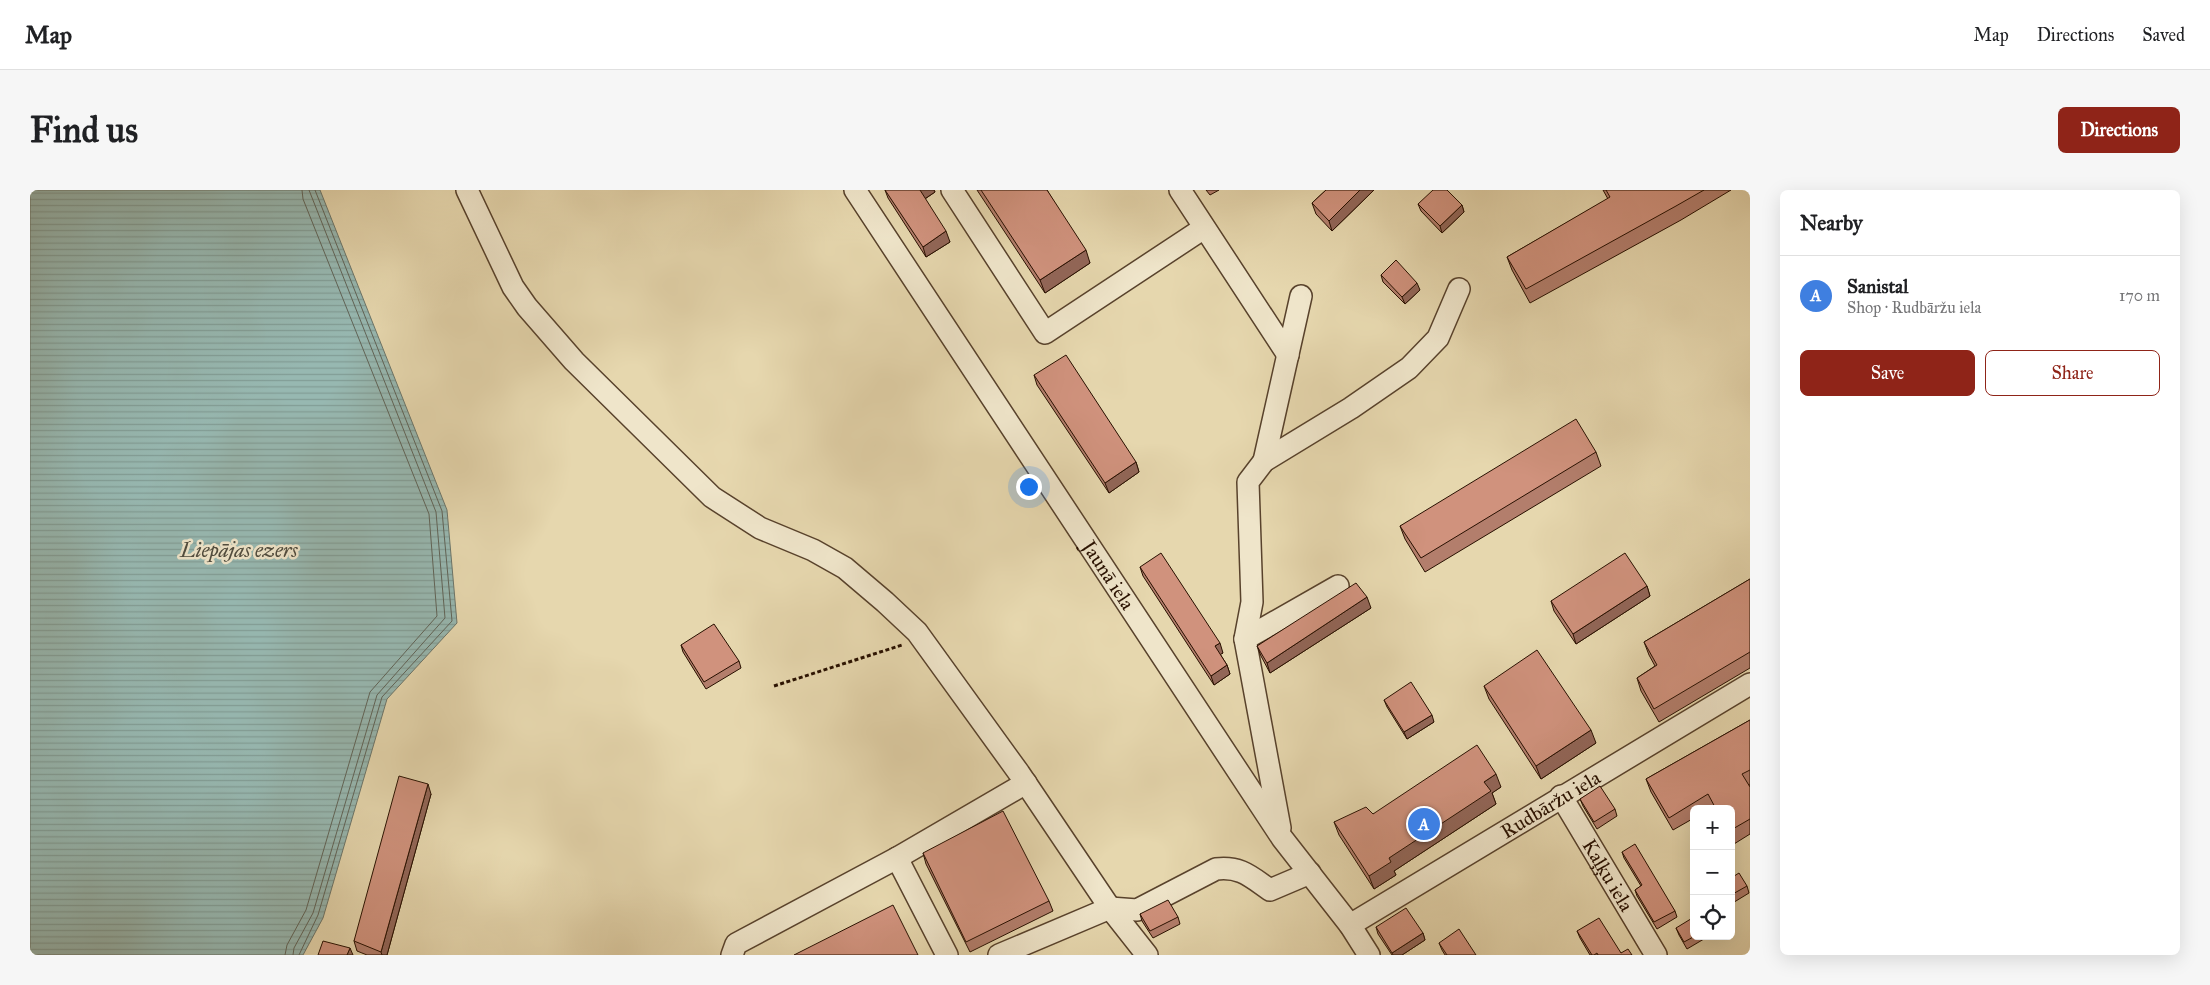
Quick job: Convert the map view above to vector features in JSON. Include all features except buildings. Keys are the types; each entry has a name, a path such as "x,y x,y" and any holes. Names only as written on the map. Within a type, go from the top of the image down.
{"street":[{"path":"467,190 514,287 526,307 574,361 712,497 760,528 814,550 845,568 885,602 922,638 1026,783 1110,908 1146,954"},
{"name":"Jaunā iela","path":"855,190 1282,838 1350,925 1369,955"},
{"path":"952,190 1045,333 1204,228"},
{"path":"1180,190 1288,355"},
{"path":"1282,838 1245,639 1252,602 1248,482 1264,462 1351,408 1409,368 1438,338 1460,289"},
{"path":"1264,462 1301,296"},
{"path":"1245,639 1338,586"},
{"name":"Rudbāržu iela","path":"1350,925 1561,796 1750,684"},
{"path":"716,955 734,950 1026,783"},
{"name":"Kaļķu iela","path":"1561,796 1656,955"},
{"path":"897,858 946,955"},
{"path":"999,955 1110,908 1137,910 1216,869 1230,867 1249,874 1270,890 1310,873"}],"path":[{"path":"774,686 922,638"}],"water":[{"name":"Liepājas ezers","path":"30,190 320,190 447,510 457,623 387,699 323,918 303,955 30,955"}],"place":[{"name":"Sanistal","path":"1424,824"}]}
